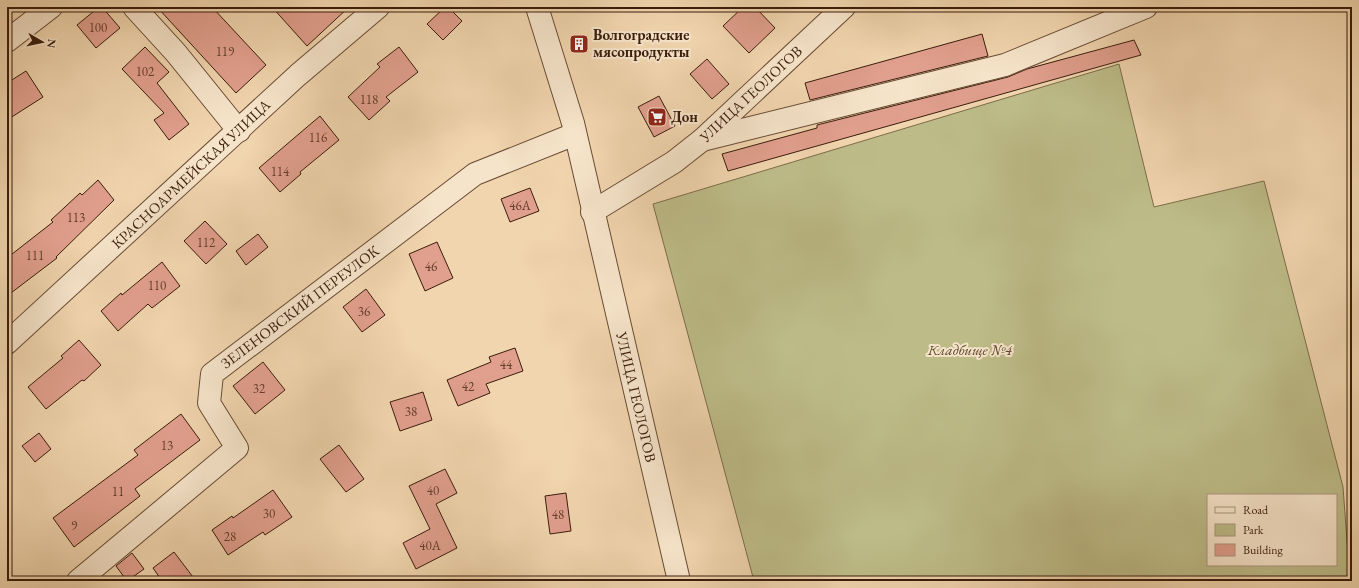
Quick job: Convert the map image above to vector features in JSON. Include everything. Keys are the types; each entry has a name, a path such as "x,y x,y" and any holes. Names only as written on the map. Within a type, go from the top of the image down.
{"street":[{"path":"7,41 51,7"},
{"path":"134,7 176,53 239,131"},
{"name":"КРАСНОАРМЕЙСКАЯ УЛИЦА","path":"7,344 298,76 378,7"},
{"name":"УЛИЦА ГЕОЛОГОВ","path":"536,7 575,134 679,581"},
{"name":"УЛИЦА ГЕОЛОГОВ","path":"592,212 674,162 702,140 844,7"},
{"path":"702,140 1005,65 1146,7"},
{"name":"ЗЕЛЕНОВСКИЙ ПЕРЕУЛОК","path":"78,581 237,448 209,403 212,374 475,174 575,134"}],"green space":[{"name":"Кладбище №4","path":"1119,64 1154,207 1264,181 1343,487 1350,581 754,581 653,204"}],"building":[{"path":"99,7 102,7 120,28 96,48 77,25"},
{"path":"157,7 212,7 266,65 236,93"},
{"path":"272,7 349,7 307,46"},
{"path":"445,7 448,7 462,21 443,40 427,24"},
{"path":"743,7 755,7 775,28 749,53 723,26"},
{"path":"982,34 988,56 810,100 805,83"},
{"path":"1134,40 1141,55 728,171 722,154 817,128 817,125 1008,77 1027,69"},
{"path":"145,47 169,72 157,83 189,124 169,140 154,120 164,113 122,69"},
{"path":"399,47 418,72 386,97 390,101 369,120 348,97 380,67 377,64"},
{"path":"707,59 729,84 712,99 690,74"},
{"path":"26,71 43,97 7,120 7,83"},
{"name":"Дон","path":"659,96 675,126 654,137 638,107"},
{"path":"320,116 339,140 300,172 301,174 280,192 259,168"},
{"path":"98,180 114,200 56,257 57,258 7,296 7,258 53,222 51,220 80,193 82,195"},
{"path":"530,188 539,211 510,222 501,199"},
{"path":"205,221 227,244 206,264 184,241"},
{"path":"258,234 268,247 246,265 236,251"},
{"path":"437,242 453,278 425,291 409,254"},
{"path":"162,262 180,286 152,308 148,304 118,331 101,311 121,293 122,295"},
{"path":"366,289 385,315 362,332 343,307"},
{"path":"79,340 101,365 84,381 82,380 46,409 28,387 63,358 61,356"},
{"path":"515,348 523,371 486,384 490,393 458,406 447,380 491,362 489,357"},
{"path":"263,362 285,390 255,414 233,386"},
{"path":"423,392 432,420 400,431 390,402"},
{"path":"181,414 200,440 135,489 140,496 74,547 53,518 138,455 134,450"},
{"path":"39,433 51,449 35,462 22,446"},
{"path":"339,445 364,479 346,492 320,459"},
{"path":"445,469 457,493 436,504 457,548 416,569 403,543 430,529 409,486"},
{"path":"273,490 292,517 265,535 263,532 228,555 212,530 232,516 233,518"},
{"path":"566,493 571,531 550,534 545,496"},
{"path":"174,552 196,581 162,581 153,568"},
{"path":"132,553 144,569 127,581 116,566"}],"place":[{"name":"Волгоградские мясопродукты","path":"579,44"},
{"name":"Дон","path":"657,117"}]}
